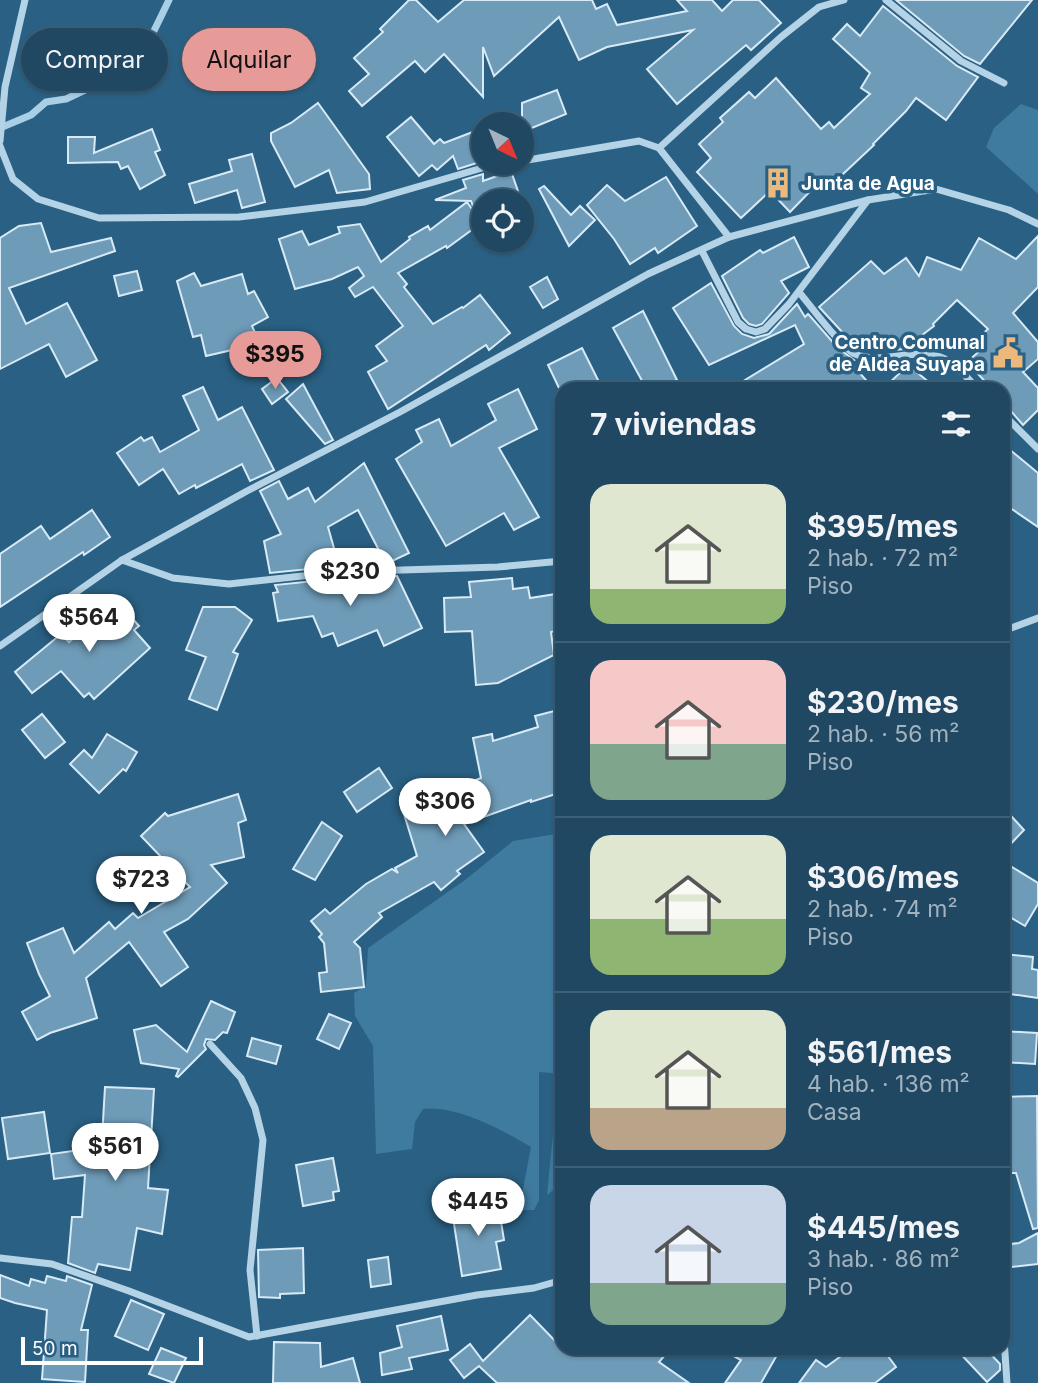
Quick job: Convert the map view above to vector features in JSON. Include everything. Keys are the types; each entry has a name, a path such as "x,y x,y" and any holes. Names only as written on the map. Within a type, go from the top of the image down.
{"street":[{"path":"0,141 5,88 25,0"},
{"path":"659,148 819,6 844,0"},
{"path":"886,0 961,61 1004,83"},
{"path":"534,159 639,141 659,148 729,237"},
{"path":"0,146 13,179 38,199 99,218 239,217 365,202 471,171"},
{"path":"0,646 122,559 400,412 648,274 729,237 868,200 936,189 1009,211 1038,224"},
{"path":"702,251 738,322 746,329 756,332 765,329 799,292 868,200"},
{"path":"799,292 850,352 870,358 918,353 934,356 946,360 970,382"},
{"path":"1010,421 1038,449"},
{"path":"122,559 173,578 229,584 339,572 498,567 555,562"},
{"path":"1010,628 1038,618"},
{"path":"209,1044 241,1078 255,1108 263,1140 250,1270 257,1336"},
{"path":"0,1258 52,1264 129,1290 249,1337 477,1294 534,1288 555,1282"},
{"path":"1005,1355 1007,1383"}],"shaded area":[{"path":"1021,104 1038,110 1038,194 986,147 994,128"},
{"path":"555,834 555,1073 539,1072 539,1200 534,1210 519,1210 531,1147 479,1120 450,1111 423,1109 415,1122 412,1149 376,1154 373,1046 355,1016 354,993 366,985 368,948 465,880 513,841"},
{"path":"555,1114 555,1189 547,1195"}],"building":[{"path":"409,0 416,0 438,22 464,0 592,0 596,9 607,4 617,25 687,11 677,0 712,0 722,11 733,0 759,0 781,23 751,50 746,45 677,104 647,69 693,30 607,47 579,60 559,17 494,76 483,47 483,97 444,54 425,72 415,61 362,106 349,91 369,74 354,58 383,32 380,29"},
{"path":"896,0 1032,0 980,64 964,56"},
{"path":"883,6 957,66 978,77 946,120 916,98 874,145 827,189 820,181 790,212 770,191 741,218 697,172 711,158 699,144 723,122 720,118 749,92 755,98 776,78 821,129 829,122 834,128 870,94 861,88 870,73 833,39 847,24 860,36"},
{"path":"557,90 566,114 534,127 534,112 522,112 522,103"},
{"path":"318,103 369,174 370,189 337,193 329,170 295,187 271,141 271,133 291,123"},
{"path":"411,117 434,144 440,139 444,143 471,133 471,165 458,169 453,156 437,170 432,165 419,176 387,137"},
{"path":"152,129 160,150 155,152 165,175 140,189 128,166 121,169 118,162 68,163 68,137 95,137 94,153"},
{"path":"252,154 265,202 242,208 237,190 195,203 189,184 232,171 229,160"},
{"path":"483,175 483,181 500,175 512,175 517,189 471,189 471,201 435,200 466,188 463,180"},
{"path":"666,177 697,226 658,253 655,248 630,264 587,205 607,185 625,201"},
{"path":"544,186 571,215 580,206 595,220 569,246 539,189"},
{"path":"467,202 471,208 471,231 447,248 446,246 398,273 407,284 404,287 433,324 463,308 480,295 510,333 489,350 486,345 388,409 368,372 387,361 376,346 403,326 373,287 355,297 349,288 364,276 358,267 332,279 295,289 279,239 302,231 309,245 340,233 338,227 360,224 381,262 410,239 409,237 428,226 430,230"},
{"path":"41,223 51,252 111,238 115,251 9,288 26,324 67,303 97,360 66,377 49,344 0,369 0,238 19,226"},
{"path":"1038,236 1038,287 1013,313 1038,342 1038,359 1023,372 1038,388 1038,410 1023,425 1010,410 1010,382 985,382 967,362 984,347 977,339 988,329 957,300 934,326 904,349 896,350 886,337 866,351 856,347 819,307 871,261 884,274 906,258 919,276 927,257 961,270 979,238 1016,259"},
{"path":"794,237 809,267 781,281 789,293 762,324 749,324 743,318 722,276 760,250 763,253"},
{"path":"137,271 142,290 119,296 114,276"},
{"path":"194,273 201,286 242,274 248,294 254,291 268,317 252,326 257,337 232,350 206,356 201,335 193,337 177,281"},
{"path":"547,277 558,299 543,308 530,287"},
{"path":"711,283 734,326 742,334 754,338 769,334 797,304 805,317 808,314 837,347 854,360 850,362 868,382 742,382 804,344 795,325 709,365 673,308"},
{"path":"643,311 677,380 643,382 613,328"},
{"path":"582,348 599,382 556,382 548,365"},
{"path":"908,365 929,382 890,382"},
{"path":"277,378 288,392 272,404 262,389"},
{"path":"303,384 333,440 325,444 286,399"},
{"path":"203,387 218,420 242,407 274,470 250,481 242,464 179,494 163,469 139,485 117,453 141,437 144,441 152,437 160,452 199,430 183,396"},
{"path":"518,389 537,429 499,448 539,517 514,530 504,513 446,546 396,459 422,442 416,430 439,419 451,446 496,420 488,404"},
{"path":"1010,450 1038,473 1038,527 1010,508"},
{"path":"364,463 409,553 386,564 358,510 328,527 339,566 270,573 264,541 281,534 260,491 279,481 288,499 308,488 315,502"},
{"path":"92,510 110,537 0,607 0,554 41,526 50,539"},
{"path":"397,576 422,628 384,646 377,630 338,646 333,633 322,637 313,616 278,621 273,593 278,592 275,585 343,578 346,591 376,577"},
{"path":"512,578 513,589 528,587 530,598 555,594 555,631 551,632 554,655 498,683 476,685 472,631 445,632 444,598 471,597 469,582"},
{"path":"116,600 139,626 134,630 150,648 94,699 89,693 84,697 61,671 32,693 15,672 61,634 69,642"},
{"path":"203,607 235,607 252,620 233,652 238,654 217,710 189,699 206,657 186,650"},
{"path":"555,711 555,794 464,824 484,852 457,871 460,874 441,890 434,882 379,913 382,917 354,942 360,948 364,987 321,992 319,973 327,972 324,943 319,937 322,934 311,921 325,909 330,914 366,884 392,869 398,873 395,868 417,856 403,811 449,797 447,791 481,778 473,738 492,734 493,741 538,727 535,716"},
{"path":"42,714 65,742 45,758 22,730"},
{"path":"107,734 137,752 126,771 123,769 99,793 70,764 84,750 92,758"},
{"path":"379,768 392,788 357,812 344,792"},
{"path":"238,794 246,820 238,823 244,857 211,865 227,883 188,919 164,932 188,967 161,986 129,942 86,978 97,1018 37,1040 22,1012 50,996 27,943 63,928 74,953 109,922 115,929 133,913 138,918 190,887 141,836 165,813 168,816"},
{"path":"1010,815 1024,830 1010,845"},
{"path":"322,822 342,836 315,880 293,869"},
{"path":"1012,867 1038,883 1038,904 1025,926 1010,917"},
{"path":"1010,955 1033,957 1032,969 1038,970 1038,998 1010,994"},
{"path":"211,1001 235,1012 227,1033 223,1032 215,1040 206,1039 206,1049 178,1077 176,1076 179,1069 141,1063 134,1030 156,1025 187,1052"},
{"path":"329,1014 351,1023 339,1049 317,1039"},
{"path":"1010,1031 1037,1033 1035,1064 1010,1062"},
{"path":"252,1038 281,1046 276,1064 247,1056"},
{"path":"105,1087 154,1089 148,1188 168,1190 162,1234 137,1228 130,1270 98,1264 95,1273 68,1263 72,1217 82,1217 85,1175 54,1179 51,1154 87,1149 86,1139 102,1138"},
{"path":"1037,1096 1038,1228 1033,1229 1016,1173 1010,1173 1010,1097"},
{"path":"44,1112 50,1153 8,1159 2,1118"},
{"path":"333,1158 339,1191 333,1192 334,1200 303,1206 296,1165"},
{"path":"498,1203 504,1240 496,1242 501,1269 462,1276 452,1211"},
{"path":"1038,1233 1038,1264 1010,1267 1010,1244 1019,1243"},
{"path":"303,1248 304,1293 280,1294 280,1298 259,1297 258,1250"},
{"path":"388,1257 391,1284 371,1287 368,1260"},
{"path":"0,1275 29,1286 31,1279 45,1283 47,1276 66,1281 67,1276 92,1285 81,1330 88,1330 85,1382 42,1379 47,1310 0,1298"},
{"path":"131,1300 164,1314 148,1350 115,1336"},
{"path":"530,1315 555,1341 555,1355 665,1355 659,1362 689,1383 497,1383 479,1366 464,1378 450,1360 470,1344 483,1361"},
{"path":"441,1316 448,1350 409,1358 412,1369 382,1375 380,1353 402,1347 397,1326"},
{"path":"274,1342 320,1343 321,1367 353,1358 360,1383 273,1383"},
{"path":"161,1348 186,1358 174,1383 149,1374"},
{"path":"732,1355 777,1355 761,1383 725,1383 741,1360"},
{"path":"842,1355 887,1355 896,1367 875,1383 799,1383 816,1360 826,1367"},
{"path":"962,1355 992,1355 1000,1364 1000,1370 987,1382"}],"waterway":[{"path":"0,128 31,115 46,102 66,99 119,74 136,59 151,37 169,0"}],"place":[{"name":"Junta de Agua","path":"778,183"},
{"name":"Centro Comunal de Aldea Suyapa","path":"1008,353"}]}
